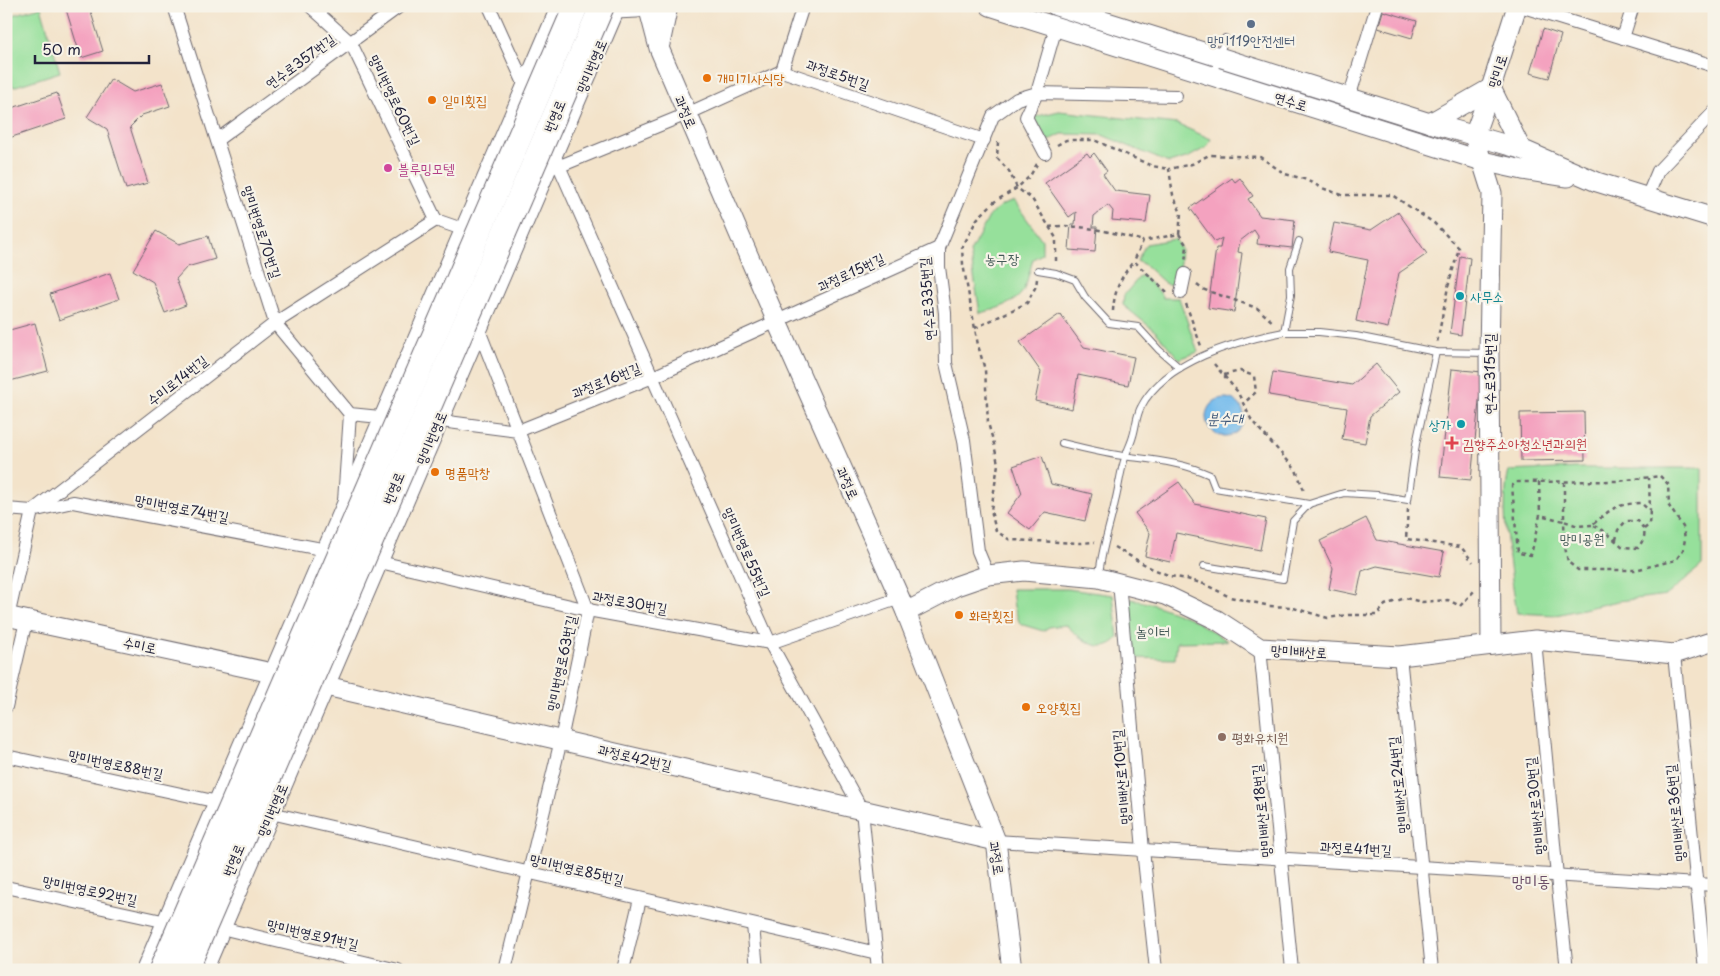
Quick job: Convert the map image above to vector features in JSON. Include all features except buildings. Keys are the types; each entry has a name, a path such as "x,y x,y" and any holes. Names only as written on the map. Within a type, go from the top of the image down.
{"highway":[{"name":"번영로","path":"161,970 576,6"},
{"name":"번영로","path":"186,970 602,6"}],"street":[{"name":"망미번영로70번길","path":"174,6 275,323 350,414"},
{"name":"망미번영로60번길","path":"310,6 351,43 436,220"},
{"name":"연수로357번길","path":"217,140 400,6"},
{"name":"망미번영로55번길","path":"489,6 526,88 553,163 653,378 770,643 862,810 878,970"},
{"path":"146,970 561,6"},
{"path":"659,48 668,6"},
{"path":"494,161 553,163 687,114 782,71 803,6"},
{"name":"연수로","path":"990,6 1482,161 1596,182 1714,218"},
{"path":"1349,98 1377,6"},
{"path":"1518,6 1714,66"},
{"name":"망미로","path":"1474,136 1518,6"},
{"path":"1623,38 1632,6"},
{"name":"과정로","path":"641,7 777,322 903,605 996,841 1012,970"},
{"name":"망미번영로","path":"203,970 478,328 553,163 615,9 641,7"},
{"name":"연수로","path":"1063,7 1349,98 1521,149 1596,182"},
{"path":"1045,153 1026,117 1037,93 1056,27"},
{"name":"과정로5번길","path":"782,71 984,140"},
{"path":"1430,123 1491,88 1521,149"},
{"path":"1037,93 1176,96"},
{"name":"연수로335번길","path":"988,575 978,551 964,440 946,363 945,313 939,267 939,248 994,116 1017,99 1037,93"},
{"path":"1647,197 1658,171 1714,112"},
{"name":"연수로315번길","path":"1474,136 1492,193 1489,353 1491,645"},
{"path":"436,220 464,230"},
{"name":"수미로14번길","path":"32,511 275,323 436,220"},
{"name":"과정로15번길","path":"777,322 939,248"},
{"name":"망미번영로63번길","path":"452,260 588,610 561,740 505,970"},
{"path":"1181,293 1185,274"},
{"name":"과정로16번길","path":"384,418 438,421 518,432 653,378 777,322"},
{"path":"343,514 350,414 384,418"},
{"name":"망미번영로74번길","path":"6,509 32,511 73,502 351,556"},
{"path":"7,617 32,511"},
{"name":"과정로30번길","path":"351,556 588,610 770,643 903,605"},
{"name":"망미배산로","path":"903,605 988,575 1024,571 1099,578 1165,595 1218,620 1260,648 1400,656 1535,640 1674,654 1714,641"},
{"name":"망미배산로10번길","path":"1119,582 1143,850 1156,970"},
{"name":"수미로","path":"7,617 274,674"},
{"path":"6,707 26,621"},
{"name":"망미배산로30번길","path":"1535,640 1557,876 1568,970"},
{"name":"망미배산로18번길","path":"1260,648 1292,970"},
{"name":"망미배산로36번길","path":"1674,654 1705,970"},
{"name":"망미배산로24번길","path":"1400,656 1432,970"},
{"name":"과정로42번길","path":"274,674 996,841"},
{"name":"망미번영로88번길","path":"6,756 218,802"},
{"name":"망미번영로85번길","path":"270,813 877,953"},
{"name":"과정로41번길","path":"996,841 1714,885"},
{"name":"망미번영로92번길","path":"6,887 167,922"},
{"path":"623,970 640,899"},
{"path":"753,925 757,970"},
{"name":"망미번영로91번길","path":"221,928 398,970"}],"lane":[{"path":"1212,76 1225,38"},
{"path":"1284,332 1291,295 1290,268 1300,241"},
{"path":"1038,270 1056,272 1075,280 1085,297 1109,324 1138,327 1159,350 1180,368"},
{"path":"1099,578 1104,542 1125,456 1133,437 1140,408 1157,386 1180,368 1204,356 1253,338 1284,332 1319,332 1356,336 1436,352 1489,353"},
{"path":"1062,443 1193,468 1210,475 1215,488 1309,504 1344,493 1377,495 1408,500 1418,434 1436,352"},
{"path":"1204,566 1283,579 1293,522 1309,504"}],"path":[{"path":"998,138 997,158 1009,171 1017,188 1032,199 1056,238 1056,272"},
{"path":"1436,352 1448,287 1459,248 1434,223 1392,195 1342,195 1304,179 1285,174 1260,157 1209,155 1192,164 1168,169 1152,166 1094,140 1066,140 1045,153 1030,176 1017,188 994,202 977,219 962,248 974,328 985,370 988,423 998,464 994,478 991,511 996,531 1010,540 1104,542 1151,568 1170,576 1187,578 1204,584 1230,597 1270,606 1290,607 1328,618 1348,615 1377,615 1385,605 1405,598 1422,602 1448,600 1460,606 1477,588"},
{"path":"1168,169 1173,195 1181,213 1178,234 1187,246 1185,274 1202,289 1257,308 1284,332"},
{"path":"1049,227 1062,225 1123,235 1143,241 1178,234"},
{"path":"1109,324 1117,285 1125,271 1134,261 1143,241"},
{"path":"1134,261 1166,292 1181,293 1204,356 1214,364 1237,391 1252,421 1296,470 1309,504"},
{"path":"974,328 1027,303 1036,286 1038,270"},
{"path":"1224,375 1240,371 1254,376 1256,392 1243,404"},
{"path":"1539,482 1540,515 1530,555 1518,553 1512,486 1516,482 1618,481 1660,476 1668,484 1669,506 1683,527 1685,539 1683,550 1676,560 1635,570 1578,570 1568,562 1565,547 1564,482"},
{"path":"1644,529 1648,525 1650,511 1648,478"},
{"path":"1408,500 1406,540 1461,547 1474,563"},
{"path":"1592,525 1613,508 1626,504 1641,504 1650,511"},
{"path":"1540,515 1578,526 1592,525 1604,531 1623,547 1638,548 1644,539 1644,529 1638,521 1626,521 1618,530 1616,540"}],"green space":[{"path":"41,7 60,72 13,87 6,65 6,17"},
{"path":"1059,111 1177,124 1211,139 1207,147 1189,157 1169,163 1102,135 1062,134 1048,141 1034,117"},
{"name":"농구장","path":"1014,201 1042,240 1042,254 1033,259 1024,289 1017,298 998,308 980,313 970,252 990,215 1003,205"},
{"path":"1175,239 1181,249 1178,285 1166,284 1145,265 1137,261 1146,244"},
{"path":"1141,275 1159,291 1163,298 1179,298 1198,352 1179,359 1155,331 1123,305 1124,295"},
{"name":"망미공원","path":"1575,468 1702,468 1702,565 1667,595 1618,601 1556,615 1517,613 1509,560 1506,522 1506,487 1509,471"},
{"path":"1012,589 1067,589 1113,595 1118,638 1104,646 1097,646 1084,640 1066,625 1049,627 1043,631 1020,624 1014,607"},
{"name":"놀이터","path":"1131,599 1152,604 1190,618 1228,641 1177,642 1175,659 1130,658 1125,603"}],"water":[{"name":"분수대","path":"1225,398 1239,403 1244,417 1239,431 1225,436 1211,431 1206,417 1211,403"}],"place":[{"name":"망미119안전센터","path":"1251,24"},
{"name":"개미기사식당","path":"707,78"},
{"name":"일미횟집","path":"432,100"},
{"name":"블루밍모텔","path":"388,168"},
{"name":"사무소","path":"1460,296"},
{"name":"상가","path":"1461,424"},
{"name":"김향주소아청소년과의원","path":"1452,443"},
{"name":"명품막창","path":"435,472"},
{"name":"화락횟집","path":"959,615"},
{"name":"오양횟집","path":"1026,707"},
{"name":"평화유치원","path":"1222,737"}],"district":[{"name":"망미동","path":"1531,880"}]}
